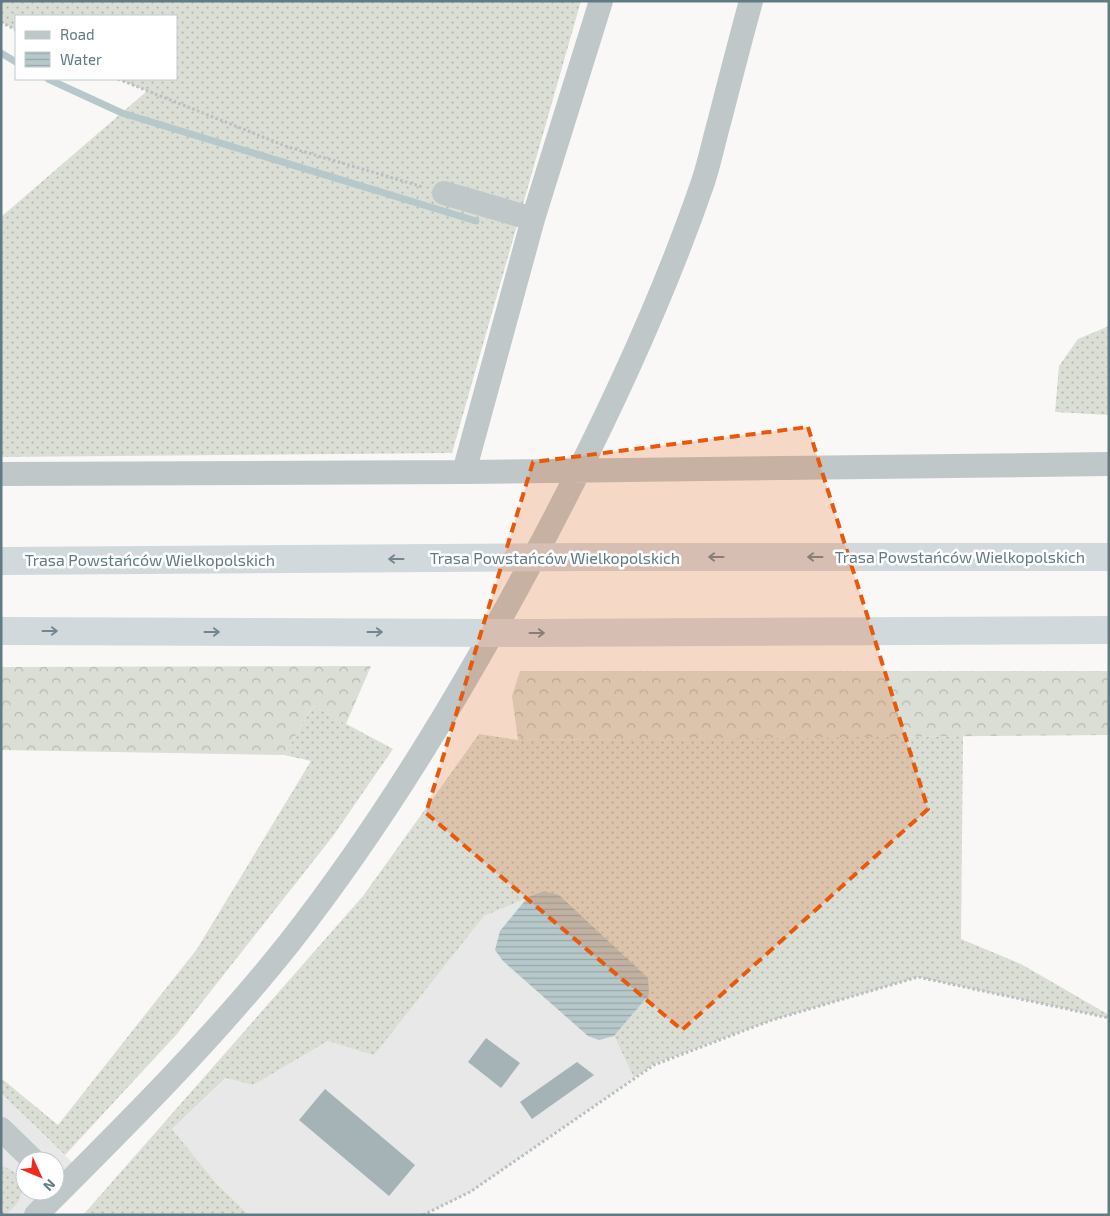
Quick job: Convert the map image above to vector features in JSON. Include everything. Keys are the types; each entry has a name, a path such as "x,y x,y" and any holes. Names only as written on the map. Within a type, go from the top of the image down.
{"highway":[{"name":"Trasa Powstańców Wielkopolskich","path":"1,562 572,557 1109,558"},
{"path":"1,631 538,633 1109,630"}],"street":[{"path":"464,472 533,219 601,1"},
{"path":"65,1179 142,1108 192,1055 288,943 345,869 432,736 500,621 613,404 659,301 704,178 751,1"},
{"path":"444,193 533,219"},
{"path":"1,474 464,472 1109,464"},
{"path":"2,1132 23,1151"},
{"path":"36,1215 46,1201"}],"path":[{"path":"1,22 15,29"},
{"path":"120,80 288,148 444,193"},
{"path":"423,1215 470,1192 654,1064 772,1020 918,977 1109,1018"}],"highlighted area":[{"path":"808,427 928,809 682,1030 426,813 533,462"}],"shaded area":[{"path":"544,891 634,1078 470,1192 423,1215 249,1215 216,1183 172,1129 227,1078 253,1085 328,1041 374,1054 484,916"},
{"path":"1,1093 61,1151 15,1151 15,1201 50,1201 36,1215 1,1215"},
{"path":"65,1155 80,1170 65,1185"}],"green space":[{"path":"1,1 581,1 452,453 1,457 1,217 147,91 120,80 178,80 178,15 15,15 15,29 1,22"},
{"path":"1109,326 1109,415 1055,412 1059,366 1078,339"},
{"path":"371,666 346,724 313,706 284,755 1,750 1,667"},
{"path":"520,671 1109,671 1109,735 518,740 512,696"},
{"path":"313,706 393,749 333,836 177,1034 65,1155 65,1151 61,1151 1,1093 1,1078 58,1125 197,949 311,761 284,755"},
{"path":"479,734 518,740 963,736 961,939 1021,964 1109,1015 1109,1018 918,977 772,1020 654,1064 634,1078 614,1036 649,995 544,891 484,916 374,1055 328,1041 253,1085 226,1078 172,1129 216,1183 249,1215 83,1215 363,896"},
{"path":"1,1166 15,1173 15,1201 18,1201 6,1215 1,1215"}],"water":[{"path":"544,891 559,895 648,978 649,995 614,1036 599,1040 588,1036 503,961 495,950 500,931 528,897"}],"building":[{"path":"486,1038 520,1063 501,1088 468,1062"},
{"path":"577,1062 594,1075 532,1119 520,1102"},
{"path":"325,1089 415,1165 389,1196 299,1120"}],"waterway":[{"path":"1,53 15,61"},
{"path":"50,80 122,113 476,221"}]}
